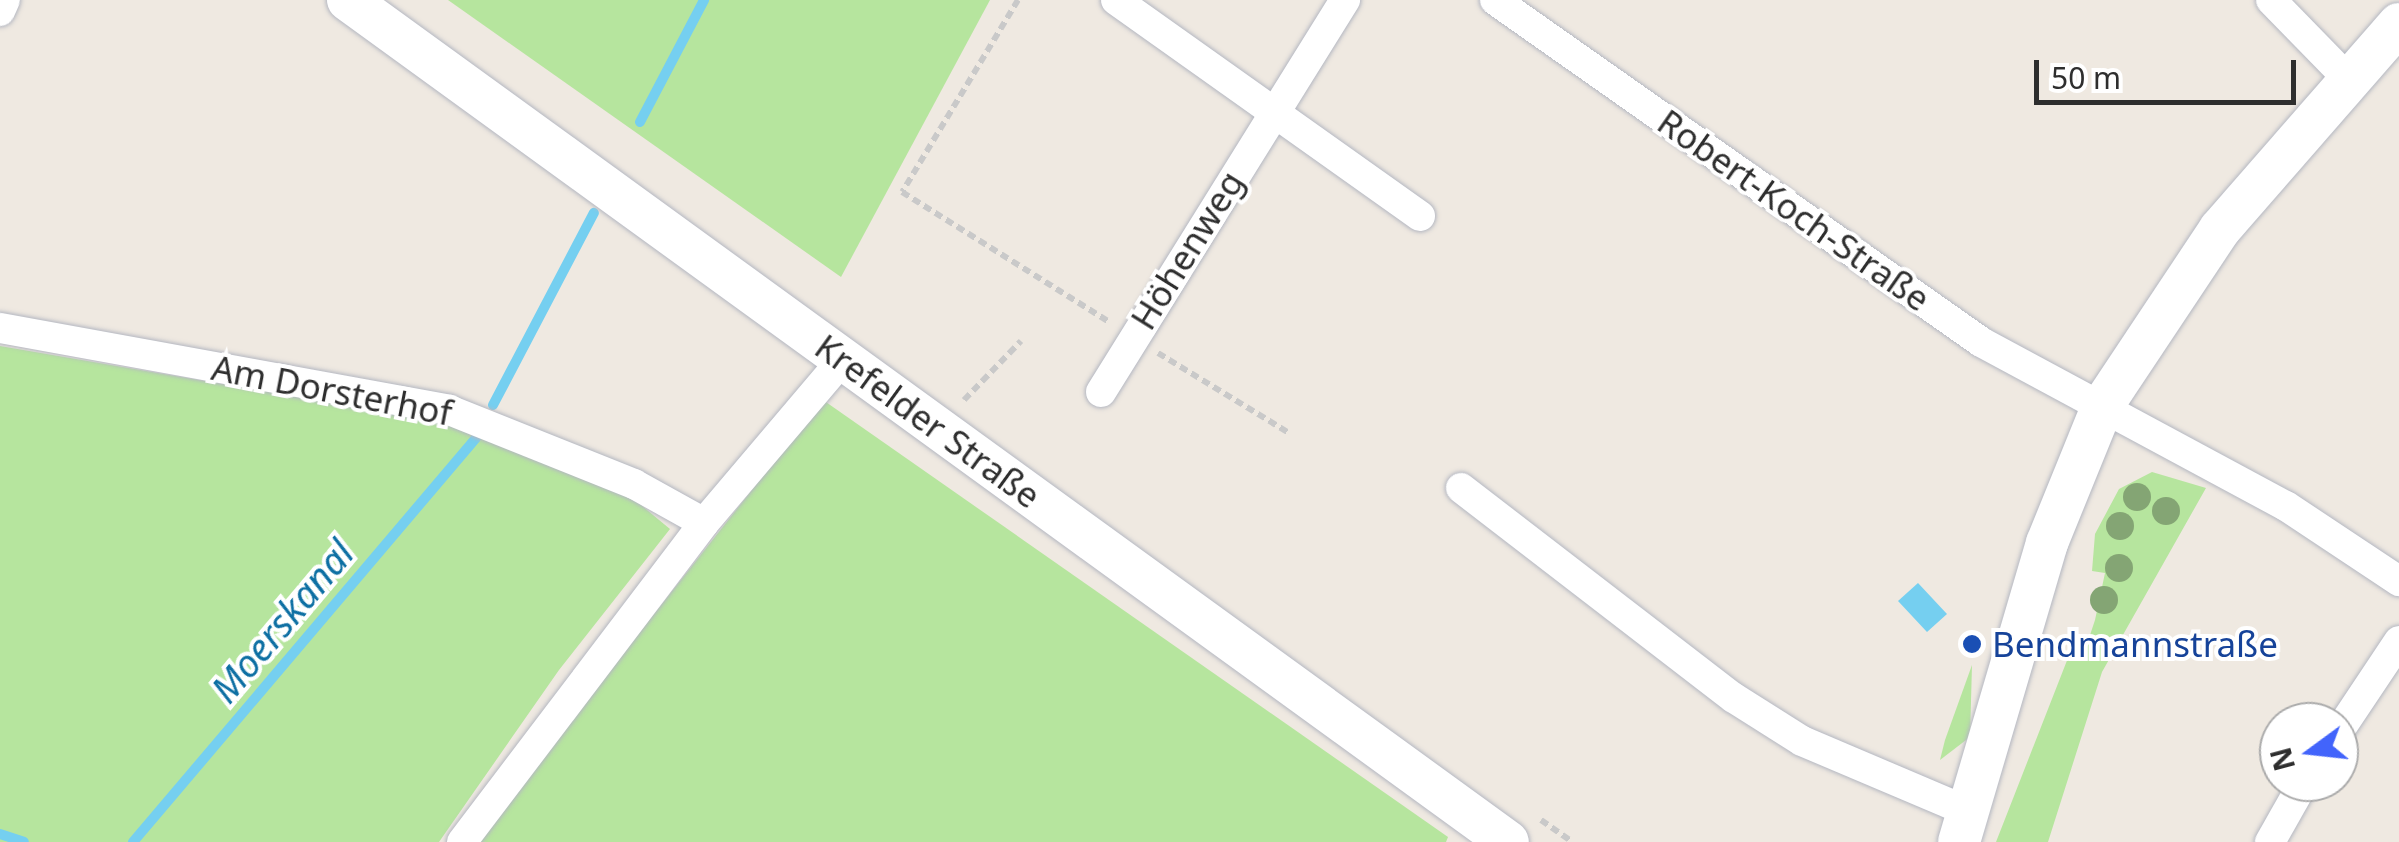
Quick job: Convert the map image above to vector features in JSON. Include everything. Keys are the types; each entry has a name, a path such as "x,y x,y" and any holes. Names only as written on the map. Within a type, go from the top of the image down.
{"main road":[{"name":"Krefelder Straße","path":"348,0 1508,842"},
{"path":"1963,826 2047,543 2103,405 2220,229 2399,24"}],"street":[{"path":"0,10 5,0"},
{"path":"1116,0 1274,108 1420,216"},
{"name":"Höhenweg","path":"1101,392 1344,0"},
{"name":"Robert-Koch-Straße","path":"1495,0 1981,342 2286,506 2399,581"},
{"path":"2270,0 2350,81"},
{"name":"Am Dorsterhof","path":"0,328 450,410 634,484 704,524"},
{"path":"462,842 704,524 843,359"},
{"path":"1462,488 1734,698 1802,741 1963,826"},
{"path":"2358,702 2399,641"},
{"path":"2270,842 2293,802"}],"path":[{"path":"925,207 902,192 1018,0"},
{"path":"963,401 1020,341"}],"green space":[{"path":"448,0 990,0 841,277"},
{"path":"0,346 444,422 624,491 670,529 559,670 439,842 0,842"},
{"path":"823,400 1448,837 1446,842 474,842"},
{"path":"2152,472 2206,488 2102,672 2048,842 1996,842 2075,640 2087,644 2095,620 2105,573 2092,571 2095,534 2119,489"},
{"path":"1972,665 1970,737 1940,760 1945,740"}],"water":[{"path":"1918,583 1947,614 1927,632 1898,601"}],"waterway":[{"name":"Moerskanal","path":"640,122 704,0"},
{"name":"Moerskanal","path":"493,405 594,213"},
{"name":"Moerskanal","path":"133,842 476,438"},
{"name":"Moerskanal","path":"0,834 24,842"}],"place":[{"name":"Bendmannstraße","path":"1972,644"}]}
